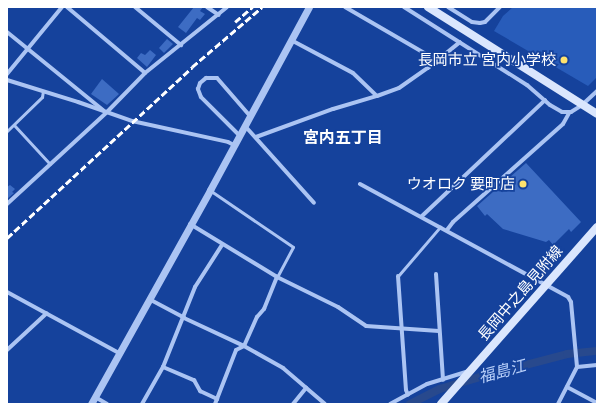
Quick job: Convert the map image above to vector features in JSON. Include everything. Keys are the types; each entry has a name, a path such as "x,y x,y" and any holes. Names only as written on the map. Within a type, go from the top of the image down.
{"main road":[{"path":"428,7 597,114"},
{"name":"長岡中之島見附線","path":"441,404 597,227"}],"street":[{"path":"7,74 62,7"},
{"path":"67,7 145,73"},
{"path":"135,7 182,45"},
{"path":"207,7 219,14"},
{"path":"7,204 107,112 145,73 182,45 227,7"},
{"path":"90,404 210,190 309,7"},
{"path":"344,7 438,61"},
{"path":"404,7 527,85 562,112 569,113"},
{"path":"448,7 472,22 480,23 485,22 500,7"},
{"path":"7,32 107,112"},
{"path":"291,40 352,73 377,96"},
{"path":"256,137 333,108 377,96 399,88 438,61 460,42"},
{"path":"239,135 201,97 198,89 200,84 206,78 217,78 250,116"},
{"path":"7,80 146,125 228,142 234,145"},
{"path":"447,230 453,222 563,124 569,113 582,105 597,91"},
{"path":"422,216 545,100"},
{"path":"245,126 314,203"},
{"path":"360,184 422,216 568,297 571,302 577,367 558,404"},
{"path":"190,224 222,245 277,277 338,307 366,326 440,331"},
{"path":"142,404 163,367 184,318 195,287 222,245"},
{"path":"436,274 443,380"},
{"path":"398,276 406,390 408,395"},
{"path":"215,404 236,350 244,346 257,317 264,309 277,277"},
{"path":"7,292 119,353"},
{"path":"149,298 184,318 244,346 283,368 325,404"},
{"path":"7,350 47,313"},
{"path":"577,367 597,366"},
{"path":"163,367 194,380 200,391 217,399"},
{"path":"390,404 427,384 471,370"},
{"path":"567,387 597,402"},
{"path":"293,404 306,388"},
{"path":"94,397 107,404"}],"lane":[{"path":"7,131 42,97 43,92"},
{"path":"14,124 50,164"},
{"path":"210,190 293,247 277,277"},
{"path":"398,276 440,227"}],"shaded area":[{"name":"長岡市立 宮内小学校","path":"513,7 597,7 597,77 588,86 494,31 503,16"}],"building":[{"path":"194,7 203,7 200,11 205,14 200,20 197,18 186,33 178,27"},
{"path":"167,39 173,44 164,53 159,48"},
{"path":"150,50 156,55 147,67 137,58 141,53 145,55"},
{"path":"102,79 119,94 107,105 91,94"},
{"name":"ウオロク 要町店","path":"526,163 581,222 571,232 569,229 553,245 549,240 546,242 503,229 487,214 485,216 477,206"},
{"path":"10,185 15,189 12,192 14,193 7,199 7,187"}],"waterway":[{"name":"福島江","path":"410,404 440,389 480,377 567,354 597,351"}],"railway":[{"path":"235,22 252,7"},
{"path":"7,238 192,67 262,7"}],"place":[{"name":"長岡市立 宮内小学校","path":"564,60"},
{"name":"ウオロク 要町店","path":"523,184"}],"district":[{"name":"宮内五丁目","path":"343,137"}]}
